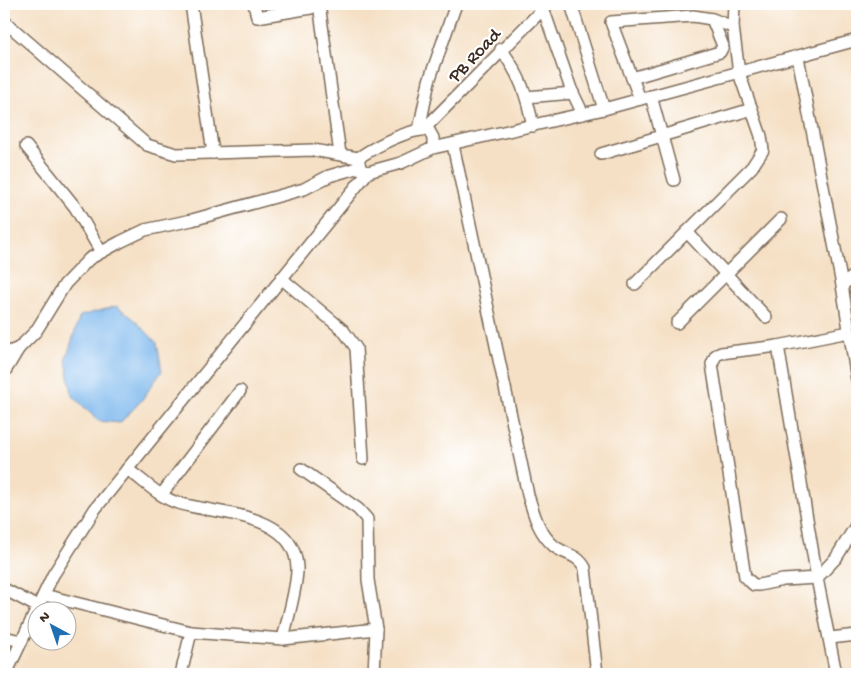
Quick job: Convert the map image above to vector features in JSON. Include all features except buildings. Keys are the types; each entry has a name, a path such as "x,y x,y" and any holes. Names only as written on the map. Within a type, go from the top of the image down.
{"street":[{"path":"191,4 213,153"},
{"path":"254,4 257,17 311,8 310,4"},
{"path":"319,4 340,154"},
{"path":"421,130 429,81 456,4"},
{"path":"572,4 604,109"},
{"path":"635,284 762,155 761,136 739,72 733,27 734,4"},
{"path":"545,6 573,93 583,114"},
{"name":"PB Road","path":"421,130 545,6"},
{"path":"674,180 662,136 645,98 632,78 611,22 693,16 712,19 733,27"},
{"path":"632,78 720,52 723,46 712,19"},
{"path":"4,21 147,145 176,154 313,150 340,154 362,166"},
{"path":"4,373 19,348 36,332 65,284 89,260 145,230 252,204 304,189 329,176 362,166 401,163 433,148 453,145 604,109 857,40"},
{"path":"501,49 514,68 526,97 532,126"},
{"path":"798,57 842,284 857,380"},
{"path":"526,97 573,93"},
{"path":"601,154 752,110"},
{"path":"42,600 52,575 94,509 281,278 362,166 384,144 421,130 428,129 431,133 433,148"},
{"path":"453,145 528,495 537,524 544,534 555,547 580,559 585,568 597,674"},
{"path":"26,146 76,207 101,252"},
{"path":"677,323 781,219"},
{"path":"687,232 766,317"},
{"path":"842,284 857,274"},
{"path":"281,278 343,330 356,348 363,459"},
{"path":"849,332 778,346 721,353 716,355 712,364 745,577 754,585 783,580 817,578 836,558 857,524"},
{"path":"778,346 817,578 836,674"},
{"path":"4,354 19,348"},
{"path":"162,494 240,390"},
{"path":"127,469 177,503 246,516 267,525 282,536 294,553 297,569 283,639"},
{"path":"301,469 358,509 367,519 368,580 376,630 374,674"},
{"path":"4,589 28,602"},
{"path":"44,595 191,632 283,639 376,630"},
{"path":"6,674 28,627"},
{"path":"181,674 191,632"},
{"path":"830,638 857,635"},
{"path":"4,638 21,641"}],"water":[{"path":"117,306 134,319 157,343 162,371 141,401 120,423 98,421 72,395 66,359 80,316"}]}
